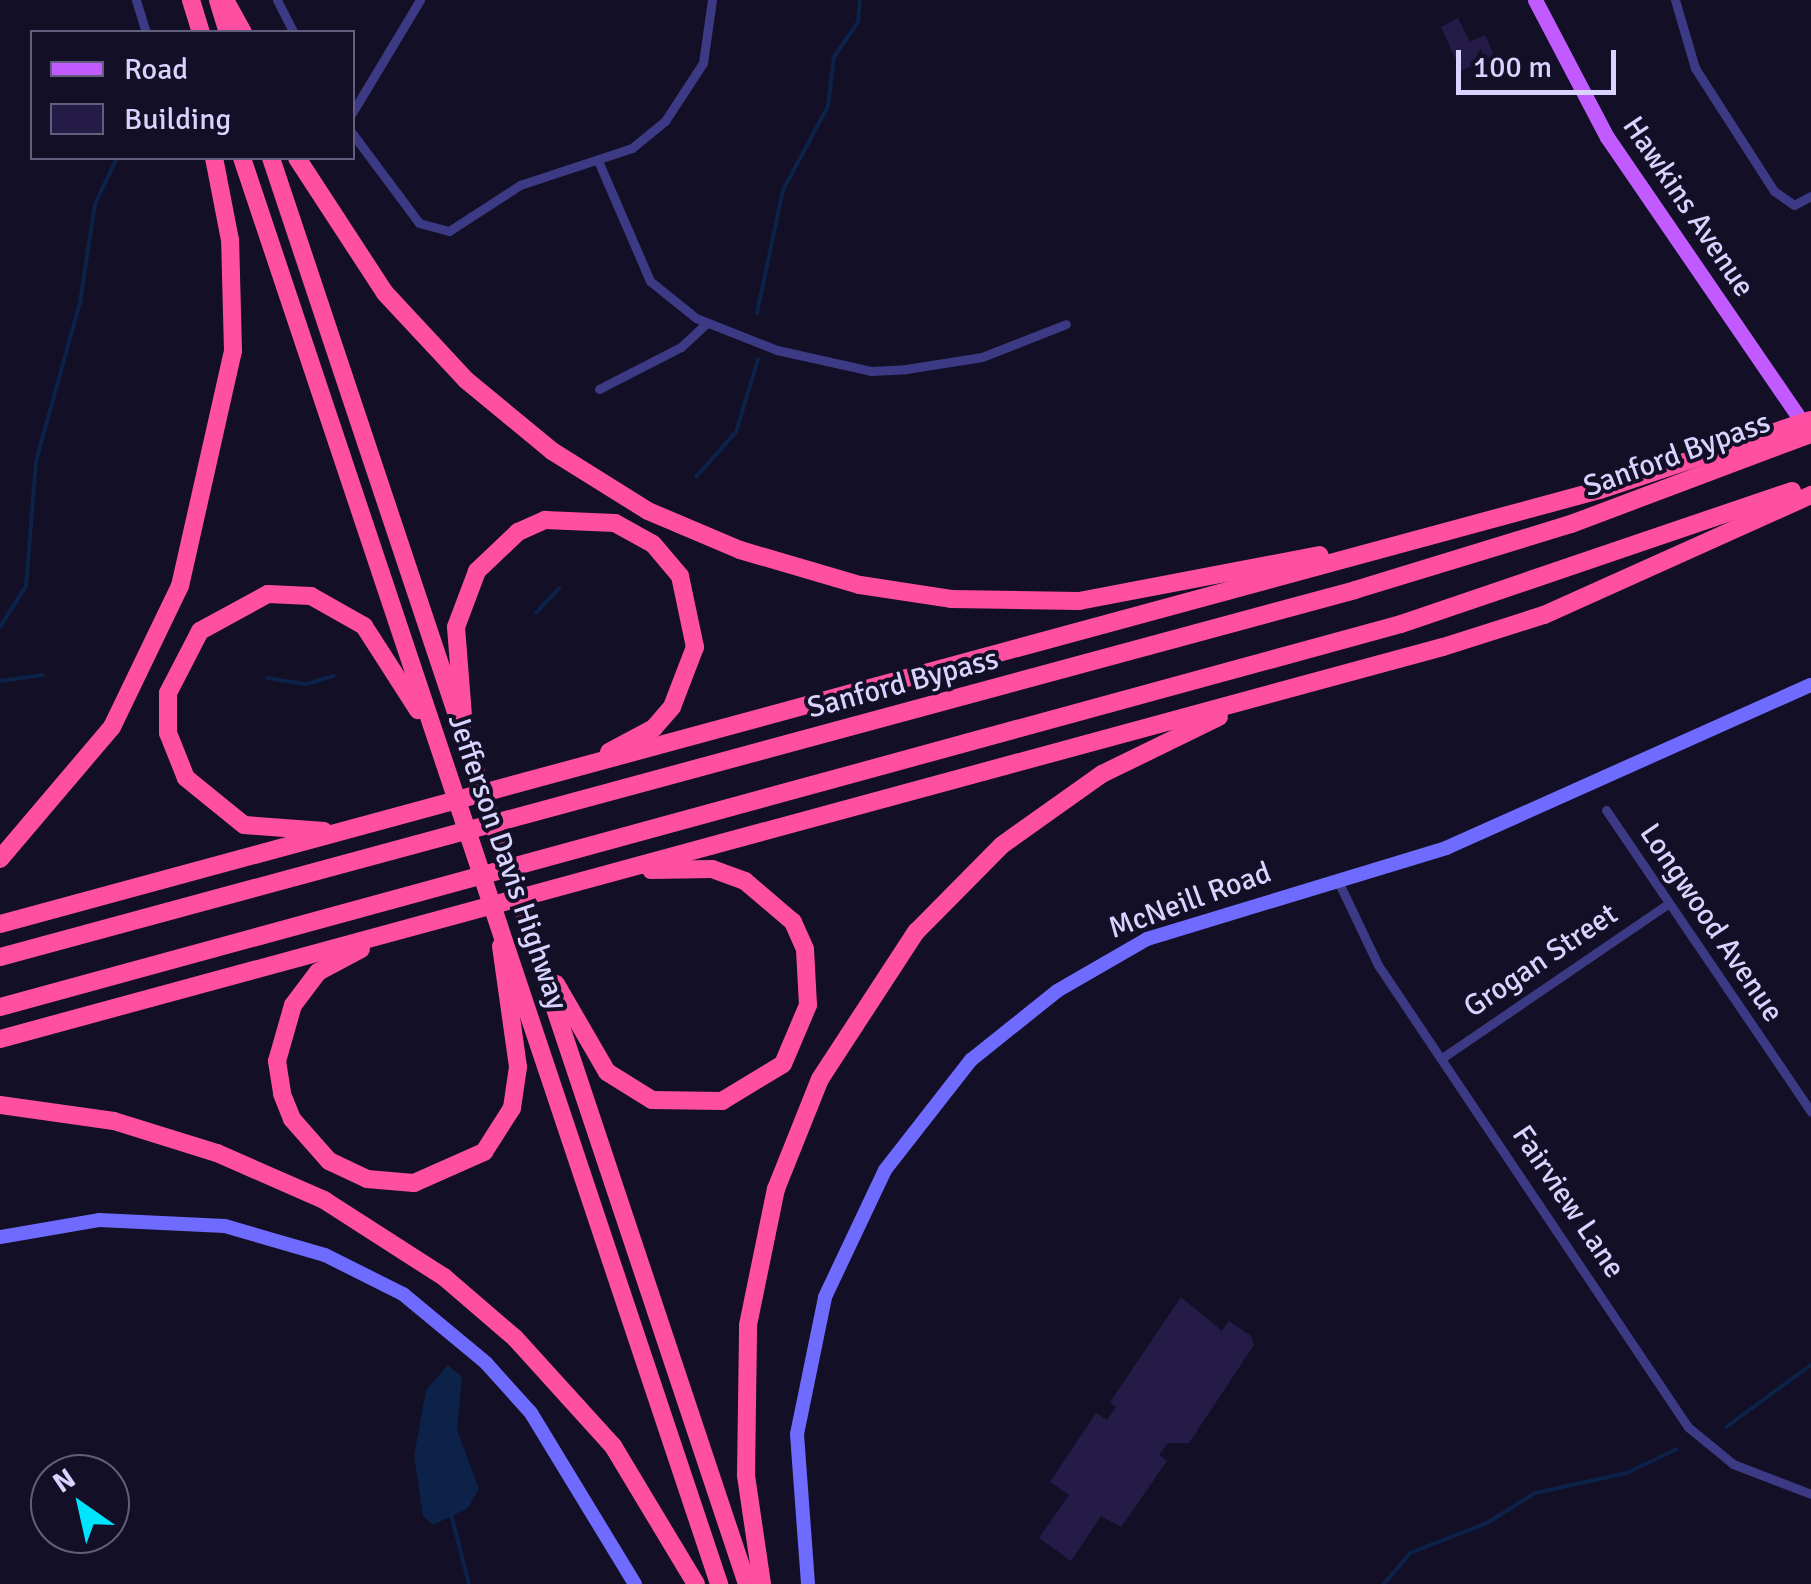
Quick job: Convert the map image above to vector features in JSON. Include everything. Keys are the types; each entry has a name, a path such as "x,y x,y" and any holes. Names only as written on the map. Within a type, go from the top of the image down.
{"highway":[{"path":"187,30 188,0"},
{"path":"188,0 201,30"},
{"path":"221,0 228,30"},
{"path":"221,0 242,30"},
{"path":"0,858 112,727 180,586 233,351 230,240 214,160"},
{"name":"Jefferson Davis Highway","path":"243,160 719,1584"},
{"name":"Jefferson Davis Highway","path":"272,160 747,1584"},
{"path":"298,160 385,293 466,380 552,451 648,511 791,569 951,599 1079,601 1439,534"},
{"path":"0,924 407,818 1439,534 1811,420"},
{"name":"Sanford Bypass","path":"0,958 1374,585 1572,524 1811,435"},
{"path":"0,1008 1401,624 1811,484"},
{"path":"0,1038 1354,672 1544,616 1811,495"},
{"path":"463,726 456,627 478,570 498,548 518,532 570,516 615,523 653,544 680,576 692,610 695,648 684,689 654,728 530,782"},
{"path":"407,818 302,833 269,832 225,816 174,755 168,694 180,659 215,621 268,594 310,596 340,608 384,647 434,730"},
{"path":"762,1584 744,1418 754,1283 790,1150 855,1016 946,900 1066,797 1202,724 1354,672"},
{"path":"535,950 587,1047 607,1072 652,1100 722,1101 758,1085 799,1036 808,1005 806,950 793,922 746,880 676,867 567,884"},
{"path":"448,917 318,972 281,1034 278,1061 292,1119 329,1161 367,1179 414,1182 450,1172 484,1152 503,1126 518,1067 501,930"},
{"path":"0,1105 114,1121 217,1153 324,1200 444,1277 515,1338 601,1432 696,1584"}],"main road":[{"name":"Hawkins Avenue","path":"1535,0 1607,137 1811,435"}],"street":[{"path":"136,0 145,30"},
{"path":"277,0 292,30"},
{"path":"355,108 420,0"},
{"path":"355,137 419,223 449,231 520,184 632,148 682,100 703,63 712,0"},
{"path":"1675,0 1695,68 1774,190 1794,205 1811,196"},
{"path":"598,162 637,263 668,298 707,324 811,360 872,371 982,357 1066,324"},
{"path":"599,389 681,347 707,324"},
{"name":"McNeill Road","path":"808,1584 798,1452 807,1362 851,1232 909,1132 1014,1022 1100,962 1218,913 1446,848 1811,684"},
{"name":"Longwood Avenue","path":"1606,810 1811,1112"},
{"name":"Fairview Lane","path":"1338,881 1378,965 1688,1427 1733,1464 1811,1494"},
{"name":"Grogan Street","path":"1442,1058 1668,904"},
{"path":"0,1237 99,1220 182,1220 325,1254 426,1310 531,1413 634,1584"}],"water":[{"path":"448,1365 462,1377 457,1430 479,1489 468,1508 433,1525 423,1516 414,1456 426,1390"}],"building":[{"path":"1458,18 1470,42 1485,35 1494,55 1461,71 1441,27"},
{"path":"1181,1297 1222,1331 1229,1321 1251,1336 1254,1345 1189,1443 1168,1443 1159,1455 1167,1461 1121,1527 1101,1516 1071,1561 1039,1538 1069,1495 1050,1482 1096,1413 1107,1420 1116,1407 1110,1402"}],"waterway":[{"path":"757,313 783,190 828,106 834,57 858,22 860,0"},
{"path":"0,627 26,586 36,461 80,302 95,204 116,160"},
{"path":"696,477 736,432 758,359"},
{"path":"536,613 559,588"},
{"path":"0,681 43,675"},
{"path":"267,678 306,684 334,676"},
{"path":"1726,1427 1811,1365"},
{"path":"1384,1584 1410,1553 1487,1523 1535,1493 1627,1473 1677,1449"},
{"path":"451,1514 469,1584"}]}
